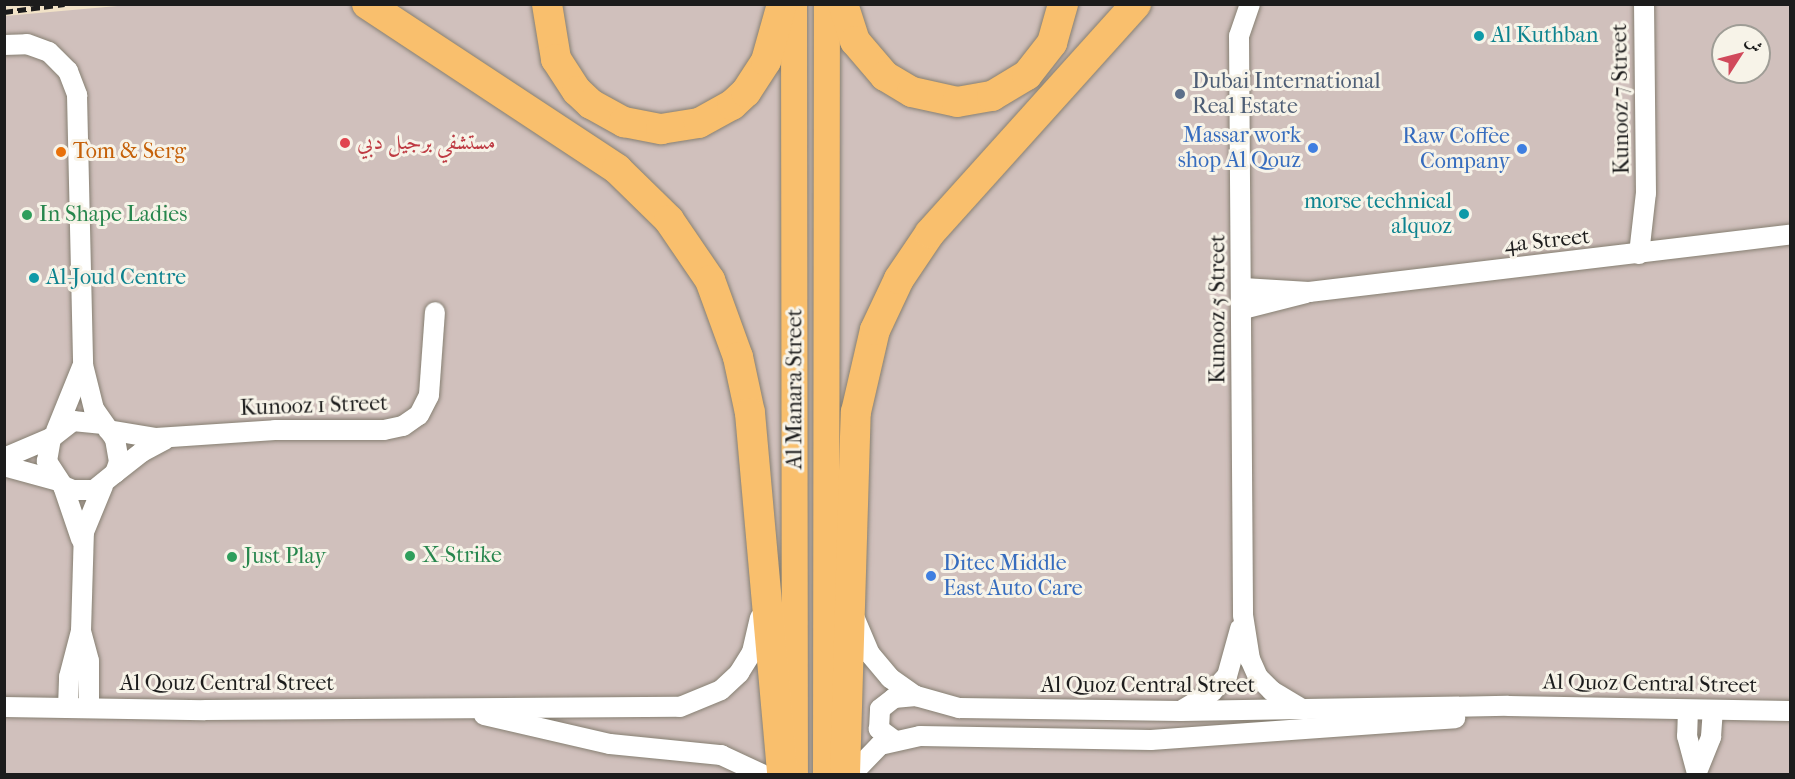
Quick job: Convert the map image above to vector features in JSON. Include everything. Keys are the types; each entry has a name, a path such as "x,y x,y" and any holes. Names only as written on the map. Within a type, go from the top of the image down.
{"highway":[{"path":"367,4 617,169 653,202 698,259 720,302 745,385 754,441 765,595 782,774"},
{"path":"547,4 556,59 577,91 591,104 624,122 661,129 707,119 746,92 766,61 782,4"},
{"path":"843,4 855,41 885,76 926,97 957,102 992,96 1027,75 1052,43 1064,4"},
{"path":"844,774 856,412 866,357 886,304 914,256 948,211 1136,4"}],"main road":[{"name":"Al Manara Street","path":"794,4 795,774"},
{"name":"Al Manara Street","path":"826,774 827,4"}],"street":[{"name":"Kunooz 5 Street","path":"1250,4 1239,36 1243,288 1243,615 1250,659 1258,677 1272,691 1303,710"},
{"name":"Kunooz 7 Street","path":"1644,4 1647,254"},
{"path":"4,45 39,48 64,65 77,95 83,364 105,427 119,450 109,479 87,520 82,544 81,631 90,677 89,708"},
{"name":"4a Street","path":"1243,288 1309,291 1647,254 1791,235"},
{"name":"4a Street","path":"1243,309 1276,303 1309,291"},
{"name":"Kunooz 1 Street","path":"105,427 140,437 173,438 274,430 384,430 403,426 419,415 429,395 435,312"},
{"path":"82,544 60,484 47,461 54,434 83,364"},
{"path":"4,458 82,419 105,427"},
{"name":"Kunooz 1 Street","path":"109,479 142,452 173,438"},
{"path":"4,466 83,492 109,479"},
{"name":"Al Qouz Central Street","path":"4,707 450,706 656,710 703,700 731,682 747,663 756,640 765,595"},
{"name":"Al Quoz Central Street","path":"850,596 855,619 870,654 890,678 916,696 945,707 1181,711 1508,706 1791,711"},
{"name":"Kunooz 5 Street","path":"1181,711 1212,692 1227,675 1243,615"},
{"path":"68,708 69,676 81,631"},
{"path":"894,740 879,729 880,710 894,698 916,696"},
{"name":"Al Qouz Central Street","path":"450,706 610,744 721,755 762,774"},
{"name":"Al Quoz Central Street","path":"852,774 871,752 894,740 920,736 1151,740 1232,736 1452,718 1508,706"},
{"path":"1688,710 1687,736 1697,773"},
{"path":"1697,773 1708,749 1713,710"}],"shaded area":[{"path":"140,4 1790,5 1790,774 5,774 5,16"}],"railway":[{"path":"4,12 64,4"}],"place":[{"name":"Al Kuthban","path":"1479,36"},
{"name":"Dubai International Real Estate","path":"1180,94"},
{"name":"مستشفي برجيل دبي","path":"345,143"},
{"name":"Massar work shop Al Qouz","path":"1313,148"},
{"name":"Raw Coffee Company","path":"1522,149"},
{"name":"Tom & Serg","path":"61,152"},
{"name":"morse technical alquoz","path":"1464,214"},
{"name":"In Shape Ladies","path":"27,215"},
{"name":"Al-Joud Centre","path":"34,278"},
{"name":"X-Strike","path":"410,556"},
{"name":"Just Play","path":"232,557"},
{"name":"Ditec Middle East Auto Care","path":"931,576"}]}
